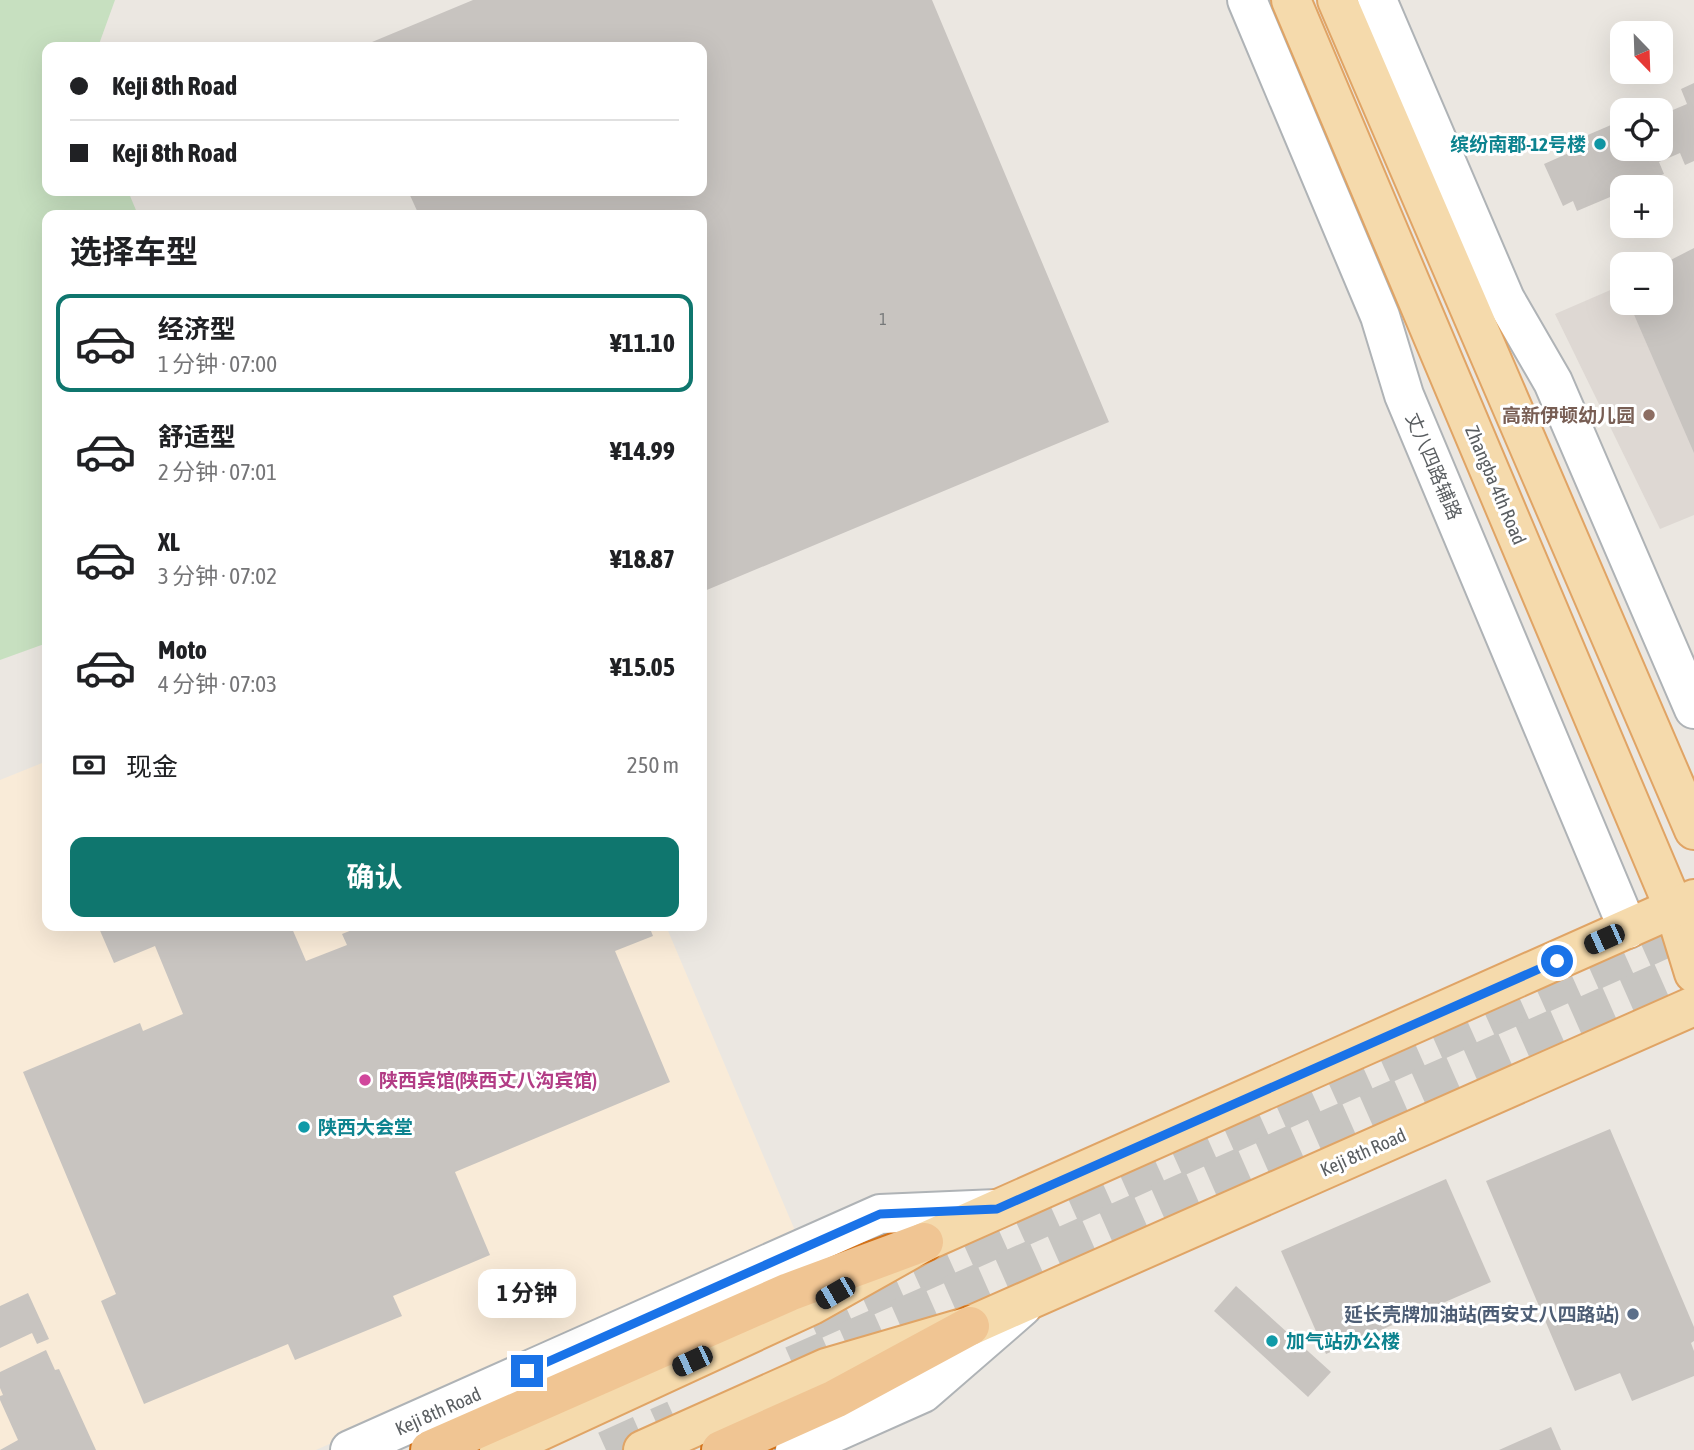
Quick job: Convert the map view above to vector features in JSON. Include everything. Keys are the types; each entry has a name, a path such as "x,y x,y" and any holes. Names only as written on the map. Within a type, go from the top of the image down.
{"highway":[{"path":"430,1450 789,1292 924,1241"},
{"path":"721,1450 835,1399 970,1326"}],"main road":[{"name":"Zhangba 4th Road","path":"1291,0 1684,903 1694,973"},
{"path":"1337,0 1694,830"},
{"name":"Keji 8th Road","path":"499,1450 812,1305 924,1241 1684,903"},
{"name":"Keji 8th Road","path":"643,1450 826,1368 970,1326 1694,1006"}],"street":[{"name":"丈八四路辅路","path":"1247,0 1380,316 1404,395 1628,929"},
{"path":"1377,0 1505,299 1553,382 1694,709"},
{"name":"Keji 8th Road","path":"350,1450 880,1214 997,1209"},
{"name":"Keji 8th Road","path":"795,1450 923,1392 1032,1298"}],"shaded area":[{"name":"高新伊顿幼儿园","path":"1694,253 1694,515 1660,529 1555,314 1610,290 1610,315 1673,315 1673,263"},
{"name":"陕西宾馆(陕西丈八沟宾馆)","path":"42,763 42,931 668,931 796,1233 316,1450 0,1450 0,780"}],"green space":[{"path":"0,0 115,0 100,42 42,42 42,196 130,196 136,210 42,210 42,645 0,660"}],"building":[{"path":"473,0 932,0 1109,422 707,590 707,210 417,210 410,196 707,196 707,42 372,42"},
{"name":"缤纷南郡-12号楼","path":"1694,83 1694,161 1685,165 1680,153 1673,156 1673,110 1687,104 1681,89"},
{"name":"缤纷南郡-12号楼","path":"1610,125 1610,161 1661,161 1659,162 1664,174 1610,175 1610,197 1577,211 1573,201 1563,206 1544,164 1580,148 1576,140"},
{"path":"1694,248 1694,453 1634,315 1673,315 1673,259"},
{"name":"陕西大会堂","path":"100,931 293,931 306,961 347,945 342,934 350,931 651,931 653,936 615,951 670,1082 455,1172 490,1255 393,1296 402,1316 295,1360 288,1344 144,1404 101,1301 116,1294 23,1072 140,1023 143,1031 183,1014 155,946 114,963"},
{"path":"1610,1129 1694,1327 1694,1341 1691,1343 1694,1351 1694,1376 1632,1401 1620,1373 1575,1391 1486,1181"},
{"path":"1446,1179 1491,1282 1326,1354 1281,1251"},
{"name":"加气站办公楼","path":"1236,1286 1331,1372 1308,1397 1214,1311"},
{"path":"28,1293 49,1339 37,1344 32,1333 0,1348 0,1306"},
{"path":"46,1350 55,1370 59,1369 96,1450 0,1450 18,1440 0,1400 3,1395 0,1372"},
{"path":"1551,1427 1561,1450 1499,1450"}],"tunnel":[{"path":"811,1322 1694,926"},
{"path":"793,1365 1694,967"},
{"path":"606,1450 675,1419"}],"place":[{"name":"缤纷南郡-12号楼","path":"1600,144"},
{"name":"高新伊顿幼儿园","path":"1649,415"},
{"name":"陕西宾馆(陕西丈八沟宾馆)","path":"365,1080"},
{"name":"陕西大会堂","path":"304,1127"},
{"name":"延长壳牌加油站(西安丈八四路站)","path":"1633,1314"},
{"name":"加气站办公楼","path":"1272,1341"}],"route":[{"path":"527,1371 880,1214 997,1209 1557,961"}]}
